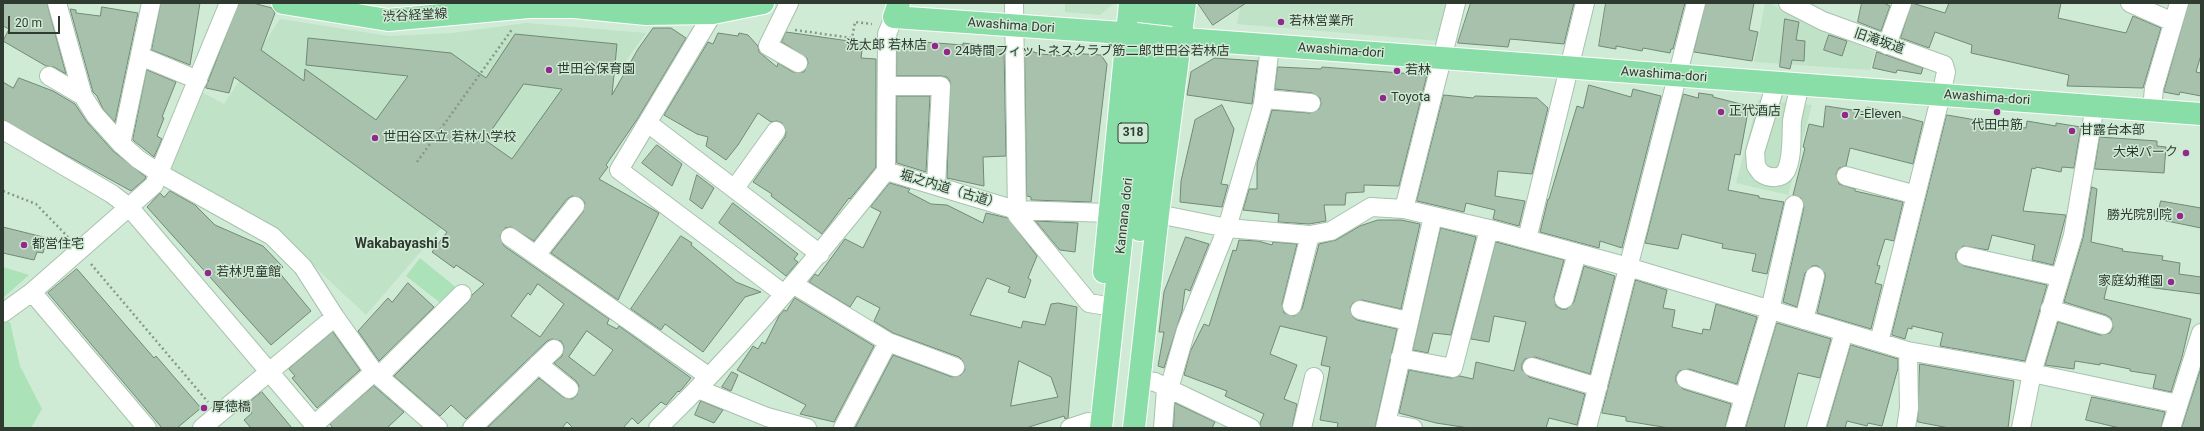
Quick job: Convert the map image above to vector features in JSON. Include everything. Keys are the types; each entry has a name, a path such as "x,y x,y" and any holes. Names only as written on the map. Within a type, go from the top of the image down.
{"main road":[{"name":"渋谷経堂線","path":"283,3 333,7 388,20 420,10 574,5 661,8 726,8 762,3"},
{"path":"1087,426 1109,213 1132,34 1130,3"},
{"name":"Kannana dori","path":"1087,426 1147,3"},
{"name":"Kannana dori","path":"1120,428 1165,3"},
{"path":"1134,428 1176,38 1185,3"},
{"name":"Awashima Dori","path":"895,7 1014,26 1132,34"},
{"name":"Awashima-dori","path":"1132,34 1270,46 2095,105 2201,114"}],"street":[{"path":"57,3 83,96 95,116 120,144 159,173 272,236 303,267 334,317 377,374 438,428"},
{"path":"120,144 152,3"},
{"path":"3,313 32,292 130,208 154,185 229,3"},
{"path":"789,3 768,46 798,64"},
{"path":"1014,3 1018,176 1016,210 1109,213"},
{"path":"1404,209 1456,3"},
{"path":"1527,239 1571,68 1586,3"},
{"path":"1587,428 1676,76 1696,3"},
{"name":"旧滝坂道","path":"1788,3 1823,21 1944,65 1946,72 1941,95"},
{"path":"1887,45 1902,3"},
{"path":"2130,3 2173,22"},
{"path":"2152,110 2154,88 2179,3"},
{"name":"堀之内道（古道）","path":"895,7 887,34 886,171 1016,210 1018,215 1089,303 1100,305"},
{"path":"726,8 619,170 789,289 888,342 955,367"},
{"path":"1163,428 1166,389 1170,382 1186,330 1227,228 1264,99 1270,46"},
{"path":"140,56 198,80"},
{"path":"49,76 83,96"},
{"path":"1776,83 1755,152 1755,159 1761,173 1772,177 1781,176 1786,171 1789,158 1795,105 1800,85"},
{"path":"887,86 941,86 936,186"},
{"path":"1878,342 1941,95"},
{"path":"1264,99 1311,103"},
{"path":"2021,428 2032,373 2059,277 2073,235 2095,105"},
{"path":"649,124 820,254"},
{"path":"3,130 112,194 130,208 315,426 377,374 462,294"},
{"path":"735,188 776,131"},
{"path":"658,428 703,383 789,289 820,254 886,171"},
{"path":"1846,176 1916,194"},
{"path":"1735,428 1770,310 1794,205"},
{"path":"536,255 575,206"},
{"path":"1158,214 1227,228 1310,235 1331,231 1371,207 1404,209 1489,229 1628,267 1908,351 2032,373 2178,404"},
{"path":"1412,428 1385,425 1433,216"},
{"path":"1400,358 1453,368 1489,229"},
{"path":"1292,306 1310,235"},
{"path":"510,237 536,255 703,383 767,417 807,428"},
{"path":"1564,299 1577,253"},
{"path":"1966,256 2059,277"},
{"path":"1804,320 1815,276"},
{"path":"32,292 147,428"},
{"path":"2050,309 2103,325"},
{"path":"1360,310 1408,321"},
{"path":"202,428 334,317"},
{"path":"1816,428 1844,332"},
{"path":"2171,428 2178,404 2198,352 2201,333"},
{"path":"843,428 888,342"},
{"path":"472,428 554,349"},
{"path":"1906,428 1909,408 1908,351"},
{"path":"538,364 569,389"},
{"path":"1532,367 1598,387"},
{"path":"1302,428 1314,377"},
{"path":"1139,380 1155,382 1166,389 1198,402 1251,428"},
{"path":"1686,380 1744,397"}],"path":[{"path":"777,28 852,38 855,22"},
{"path":"417,162 516,25"},
{"path":"3,191 36,204 80,250 129,311 219,415"}],"shaded area":[{"path":"1065,3 1114,3 1100,15 1065,12"},
{"path":"1241,3 1450,3 1441,41 1237,24"},
{"path":"1765,3 1770,3 1803,21 1875,52 1870,70 1754,62"},
{"name":"世田谷区立 若林小学校","path":"280,19 389,36 452,33 526,23 646,33 502,233 462,204 366,315 267,222 214,193 165,171 200,91 224,104"},
{"path":"1758,100 1812,105 1788,195 1736,183"},
{"path":"420,258 458,289 443,305 406,276"},
{"path":"3,267 29,275 3,298"},
{"path":"3,321 10,322 20,366 42,409 31,428 3,428"}],"building":[{"path":"3,3 47,3 66,74 54,67 46,66 3,41 9,29 3,26"},
{"path":"161,3 200,3 190,65 152,50"},
{"path":"239,3 253,3 272,8 275,13 261,50 304,81 305,69 376,120 408,76 306,65 308,38 451,53 486,78 515,34 617,44 612,95 638,49 653,28 671,28 686,38 638,118 606,165 608,167 599,179 659,213 618,300 551,253 583,212 585,203 581,198 572,196 567,199 534,241 511,227 505,228 500,236 504,246 609,319 607,324 617,329 619,326 691,378 666,405 661,402 638,424 632,418 623,428 573,428 567,422 562,428 487,428 539,378 563,397 572,399 577,395 579,386 576,381 554,363 562,356 564,347 561,341 552,339 547,341 466,419 451,405 440,416 394,376 484,284 456,265 454,268 432,252 447,232 234,77 229,93 206,88","holes":["524,84 562,89 512,159 485,140","538,284 564,304 540,337 511,316 528,293 530,295","587,331 613,350 594,376 569,357"]},
{"path":"1198,3 1246,3 1213,25"},
{"path":"1471,3 1574,3 1564,44 1510,39 1508,47 1458,43"},
{"path":"1606,3 1685,3 1673,49 1671,49 1670,53 1643,48 1642,51 1616,46 1616,49 1599,46"},
{"path":"1706,3 1754,3 1749,30 1758,32 1752,61 1694,52"},
{"path":"1862,3 1884,3 1890,6 1881,31 1858,22"},
{"path":"1912,3 1945,13 1949,3 2061,3 2058,18 2126,33 2133,16 2161,28 2143,88 2067,86 2069,75 1971,53 1972,45 1935,32 1929,48 1901,38"},
{"path":"2189,3 2201,3 2201,55 2196,72 2201,73 2201,96 2180,92 2179,95 2164,92"},
{"path":"102,7 138,13 115,122 103,109 97,96 93,92 70,9 76,10 76,13 100,16"},
{"path":"1785,19 1799,22 1796,40 1805,41 1804,61 1792,60 1790,69 1780,67"},
{"path":"786,32 863,43 861,58 876,59 876,167 850,199 849,198 822,234 771,196 772,194 753,182 785,137 786,132 782,123 777,121 771,122 758,113 738,145 726,160 706,146 708,137 697,134 664,115 708,42 713,44 718,33 738,36 739,33 748,35 758,46 759,52 777,67 778,63 793,72 804,72 808,63 807,58 782,42"},
{"path":"1829,35 1847,41 1842,56 1824,50"},
{"path":"897,40 963,45 963,43 1004,48 1006,156 983,157 984,186 947,178 950,81 947,77 941,76 897,76"},
{"path":"1025,49 1040,54 1068,56 1068,53 1101,55 1107,64 1091,202 1031,200 1031,197 1027,196"},
{"path":"1877,52 1923,68 1921,74 1897,70 1896,73 1873,68"},
{"path":"1215,58 1258,61 1252,104 1187,95 1191,72"},
{"path":"1278,67 1321,69 1322,67 1427,75 1399,186 1364,185 1364,192 1346,193 1345,205 1324,205 1326,221 1309,224 1278,222 1279,214 1243,210 1249,189 1257,189 1257,164 1272,110 1310,113 1319,109 1321,104 1320,98 1312,93 1275,89"},
{"path":"147,70 176,82 162,117 164,118 157,136 162,139 154,157 133,140"},
{"path":"19,78 53,91 75,104 87,122 113,151 146,177 145,179 131,191 3,120 3,82 13,88"},
{"path":"1589,85 1631,97 1633,89 1661,96 1622,248 1600,241 1599,248 1540,232 1548,199 1577,106 1583,108"},
{"path":"1699,93 1713,95 1713,97 1749,106 1740,155 1735,154 1728,190 1759,196 1759,198 1784,202 1767,274 1752,271 1756,254 1722,248 1723,244 1682,234 1678,249 1645,243 1683,94 1698,98"},
{"path":"1444,95 1473,98 1475,96 1537,98 1548,108 1532,174 1498,171 1495,196 1525,201 1519,226 1493,219 1495,210 1466,203 1464,212 1417,201"},
{"path":"897,96 930,96 926,172 897,163"},
{"path":"1222,105 1234,129 1221,184 1228,185 1222,207 1180,202 1181,181 1195,120"},
{"path":"1826,106 1865,112 1867,107 1923,122 1913,164 1850,148 1846,166 1839,168 1836,174 1839,184 1855,189 1855,191 1903,202 1894,241 1885,239 1877,265 1880,266 1875,283 1882,285 1871,329 1817,313 1825,278 1825,273 1818,266 1812,266 1805,273 1797,307 1783,302 1804,207 1801,198 1793,195 1805,148 1803,147 1809,124 1823,127"},
{"path":"1947,115 2026,128 2027,121 2056,126 2056,123 2081,127 2074,168 2062,167 2061,172 2036,167 2035,169 2032,168 2023,211 2066,215 2053,265 2032,260 2035,245 1992,235 1988,250 1963,246 1956,253 1956,259 1964,266 2047,285 2025,361 1940,346 1943,333 1912,326 1912,329 1908,328 1905,339 1892,335"},
{"path":"2100,137 2157,141 2157,146 2166,147 2164,173 2095,169"},
{"path":"657,145 682,164 672,186 642,163"},
{"path":"697,175 714,188 702,209 690,200"},
{"path":"890,183 910,189 908,192 931,204 947,205 983,223 986,213 1008,218 1037,256 1028,278 1031,280 1025,298 1008,292 1010,287 987,278 970,315 1021,328 1023,321 1045,325 1051,304 1058,303 1077,307 1068,418 1065,419 1064,416 1026,428 855,428 893,355 952,377 961,375 965,370 963,361 959,357 893,333 874,321 880,308 857,296 850,307 809,282 815,274 818,276 845,239 863,248 881,212 871,207","holes":["1019,361 1051,377 1058,397 1011,406"]},
{"path":"2092,187 2097,189 2091,242 2123,249 2122,251 2163,256 2162,260 2180,263 2179,274 2201,277 2201,294 2108,282 2104,299 2191,319 2182,357 2171,392 2153,388 2156,375 2130,371 2130,369 2100,363 2100,365 2075,361 2074,369 2045,365 2058,322 2100,335 2110,333 2113,328 2111,318 2106,315 2064,302 2083,238"},
{"path":"170,191 195,205 215,225 263,246 283,267 278,271 311,311 271,345 147,207 160,193 164,197"},
{"path":"2161,201 2201,208 2201,228 2157,219"},
{"path":"733,203 798,254 794,259 798,262 786,276 719,223"},
{"path":"1378,220 1401,220 1420,224 1401,309 1362,300 1353,303 1350,308 1353,317 1357,320 1397,329 1375,428 1337,428 1338,423 1320,420 1330,367 1321,365 1327,337 1280,326 1270,354 1297,365 1284,399 1297,404 1292,428 1261,428 1260,423 1264,414 1225,396 1227,391 1184,375 1190,352 1204,324 1209,326 1233,250 1236,251 1239,240 1258,241 1272,245 1273,242 1297,244 1282,304 1284,313 1294,316 1302,309 1319,244 1336,240 1360,226"},
{"path":"1036,221 1078,223 1075,252 1060,250"},
{"name":"都営住宅","path":"3,227 47,238 43,253 37,252 34,260 3,253"},
{"path":"1441,228 1476,237 1451,335 1433,333 1428,353 1413,350"},
{"path":"681,236 692,243 691,245 736,282 761,292 745,297 703,352 665,324 661,330 631,309"},
{"path":"1186,237 1209,244 1190,291 1185,289 1182,311 1164,368 1158,366 1164,332 1159,332 1164,292"},
{"path":"1496,242 1564,260 1554,297 1556,306 1561,309 1567,309 1574,302 1584,266 1615,276 1590,374 1535,357 1525,359 1522,364 1522,370 1529,377 1585,394 1577,425 1549,418 1546,428 1469,428 1436,423 1399,413 1409,370 1451,378 1460,376 1473,379 1476,362 1514,371 1526,322 1494,316 1489,342 1471,339"},
{"path":"77,269 154,358 156,356 201,408 177,428 162,428 48,293"},
{"path":"1636,280 1667,290 1663,308 1675,310 1672,327 1702,334 1703,329 1710,330 1716,304 1757,317 1737,384 1689,369 1679,371 1676,376 1676,382 1683,389 1731,404 1725,428 1669,428 1626,421 1626,417 1602,413"},
{"path":"408,283 434,307 379,361 358,331 388,298 392,302"},
{"path":"795,298 874,346 834,422 800,414 806,405 737,370 753,346 758,349 762,342 765,344 779,316 784,310 786,311"},
{"path":"1777,323 1831,339 1820,378 1798,373 1784,428 1746,428"},
{"path":"333,332 360,370 317,408 292,378 295,376 289,369"},
{"path":"1851,345 1898,359 1898,368 1882,426 1868,423 1867,426 1847,421 1845,428 1827,428"},
{"path":"1920,364 2014,381 2008,428 1949,428 1918,422"},
{"path":"2201,368 2201,428 2182,428"},
{"path":"732,372 738,375 731,391 722,387"},
{"path":"374,386 404,412 387,428 333,428 330,424"},
{"path":"262,392 292,428 251,428 244,420 252,413 246,405"},
{"path":"2092,397 2165,412 2161,428 2120,428 2086,420"},
{"path":"701,401 723,410 714,423 695,415"},
{"path":"1175,403 1215,422 1212,428 1174,428"}],"place":[{"name":"若林営業所","path":"1281,22"},
{"name":"洗太郎 若林店","path":"935,46"},
{"name":"24時間フィットネスクラブ筋二郎世田谷若林店","path":"947,52"},
{"name":"世田谷保育園","path":"549,70"},
{"name":"若林","path":"1397,71"},
{"name":"Toyota","path":"1383,98"},
{"name":"正代酒店","path":"1721,112"},
{"name":"代田中筋","path":"1997,112"},
{"name":"7-Eleven","path":"1845,115"},
{"name":"甘露台本部","path":"2072,131"},
{"name":"世田谷区立 若林小学校","path":"375,138"},
{"name":"大栄パーク","path":"2186,153"},
{"name":"勝光院別院","path":"2180,216"},
{"name":"都営住宅","path":"24,245"},
{"name":"若林児童館","path":"208,273"},
{"name":"家庭幼稚園","path":"2171,282"},
{"name":"厚徳橋","path":"204,408"}],"district":[{"name":"Wakabayashi 5","path":"402,244"}]}
